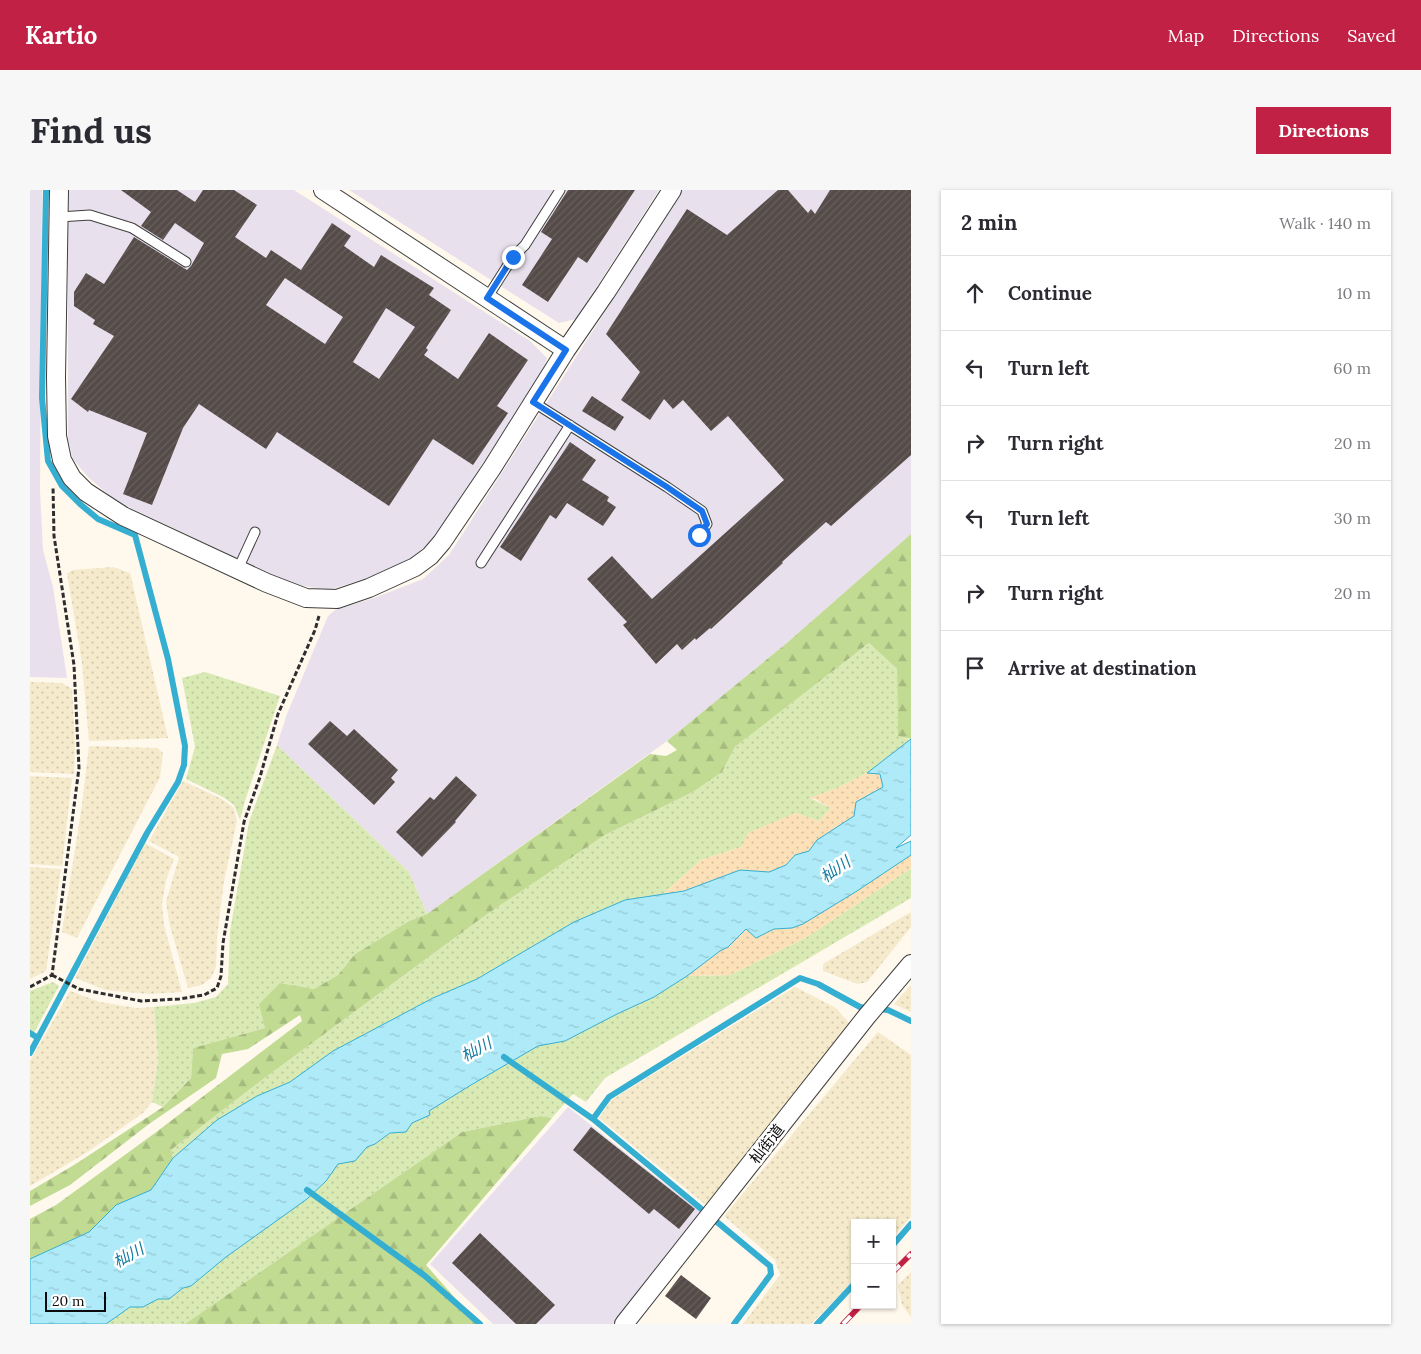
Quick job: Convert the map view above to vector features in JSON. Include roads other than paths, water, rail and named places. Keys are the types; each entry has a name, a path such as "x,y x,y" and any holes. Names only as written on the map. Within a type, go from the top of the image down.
{"street":[{"path":"59,190 56,377 58,436 62,460 72,478 86,492 123,516 267,583 306,598 324,599 337,599 369,588 415,567 430,556 442,542 672,190"},
{"path":"323,190 566,350"},
{"name":"杣街道","path":"624,1324 867,1016 911,964"}],"lane":[{"path":"487,298 513,257 525,245 560,190"},
{"path":"58,217 90,215 132,228 186,262"},
{"path":"533,402 702,511 707,524 699,535"},
{"path":"480,563 570,425"},
{"path":"238,569 255,532"}],"water":[{"name":"杣川","path":"911,739 911,835 896,848 911,841 911,855 857,891 803,924 792,928 774,929 756,938 746,929 728,947 654,997 565,1041 538,1046 429,1111 430,1115 412,1123 406,1132 390,1133 375,1144 367,1147 355,1161 338,1164 326,1181 307,1199 226,1257 191,1286 183,1288 169,1299 158,1299 143,1307 130,1307 106,1324 30,1324 30,1259 89,1232 116,1205 151,1190 173,1158 217,1120 257,1096 290,1082 333,1051 433,998 477,979 574,922 625,900 684,891 740,870 769,872 786,865 795,855 809,851 817,840 854,816 856,802 883,787 880,774 867,773"}],"waterway":[{"path":"30,1053 147,833 178,782 184,765 185,746 168,659 135,535 98,519 80,504 62,486 48,461 42,398 46,190"},
{"path":"593,1119 609,1097 800,978 818,984 860,1007 888,1010 911,1021"},
{"path":"30,1033 38,1038"},
{"path":"504,1057 593,1119 770,1266 771,1274 734,1324"},
{"path":"307,1190 425,1276 480,1324"},
{"path":"896,1241 911,1224"},
{"path":"817,1324 851,1287"}],"railway":[{"path":"896,1269 911,1254"},
{"path":"843,1324 857,1309"}]}
